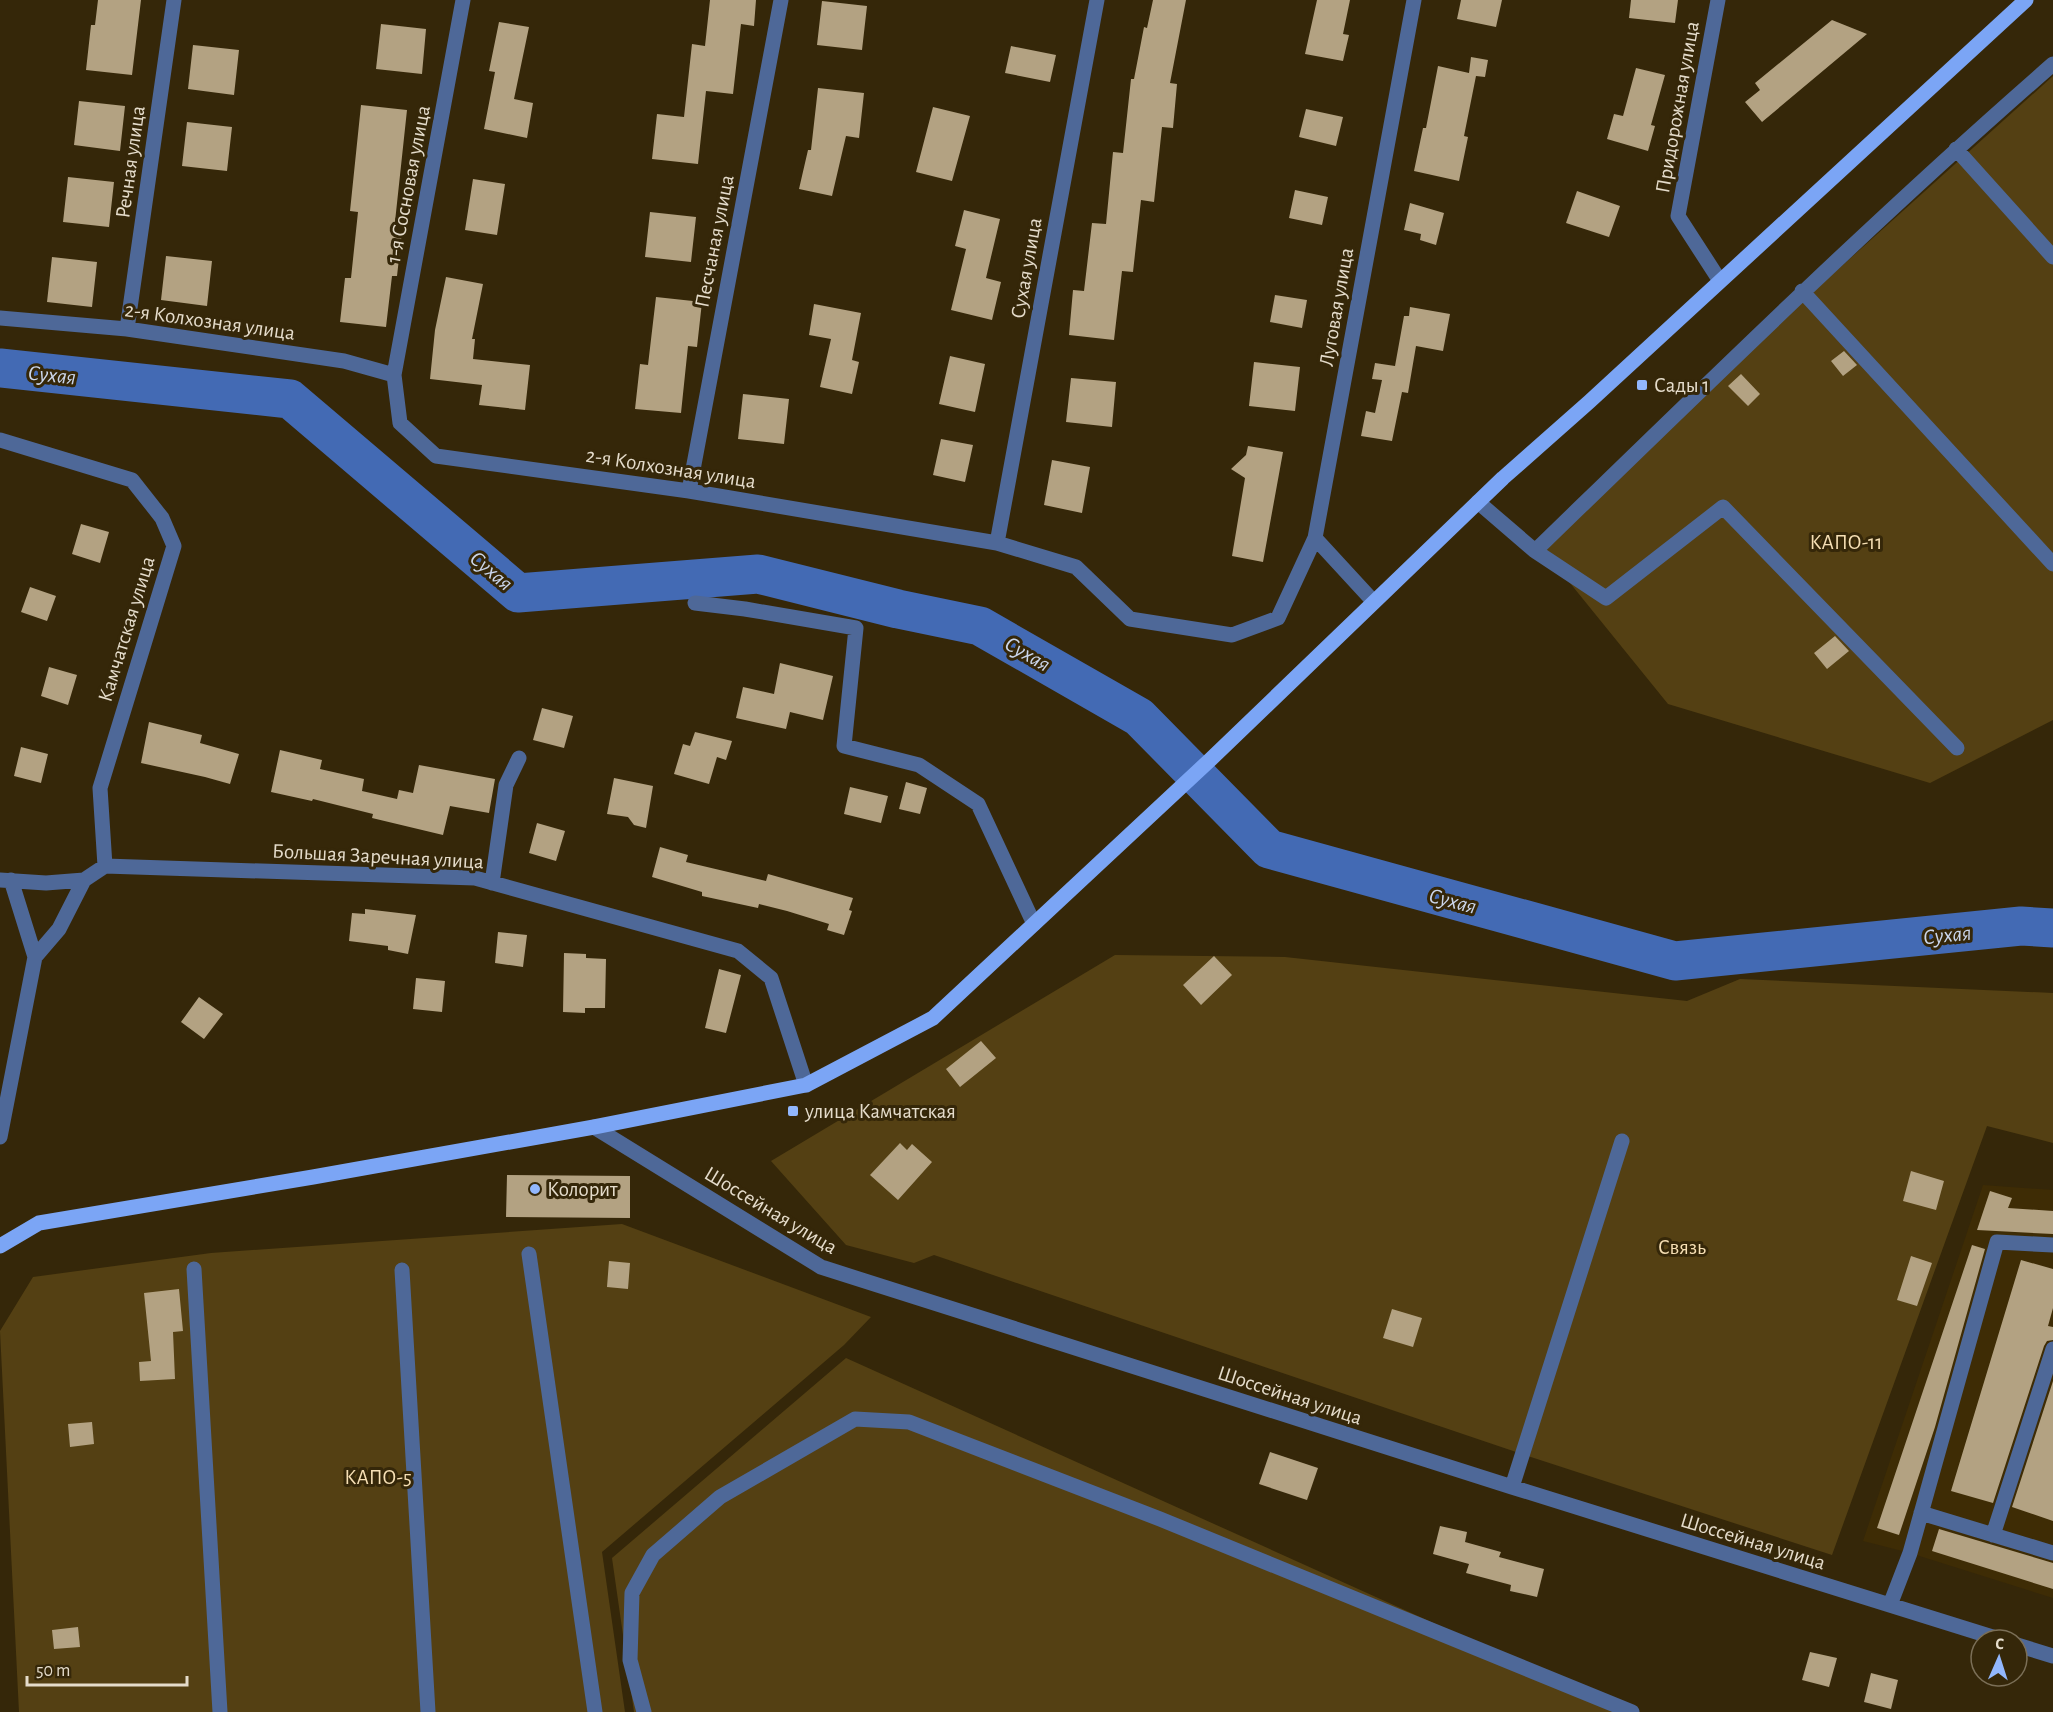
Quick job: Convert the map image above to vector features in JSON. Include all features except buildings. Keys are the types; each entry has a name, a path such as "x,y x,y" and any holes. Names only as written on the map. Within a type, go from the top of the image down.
{"main road":[{"path":"0,1246 39,1223 313,1177 806,1085 933,1018 1211,759 1478,502 2026,0"}],"street":[{"name":"Речная улица","path":"127,329 174,0"},
{"name":"1-я Сосновая улица","path":"394,375 463,0"},
{"name":"Песчаная улица","path":"689,490 781,0"},
{"name":"Сухая улица","path":"997,543 1097,0"},
{"name":"Луговая улица","path":"1315,538 1414,0"},
{"name":"Придорожная улица","path":"1718,0 1678,216 1720,281"},
{"path":"1535,550 1802,291 1956,149 2053,64"},
{"path":"1956,149 2053,257"},
{"path":"1802,291 2053,564"},
{"name":"2-я Колхозная улица","path":"0,318 127,329 344,361 394,375 400,423 436,456 689,490 997,543 1076,567 1130,619 1232,634 1278,618 1315,538"},
{"name":"Камчатская улица","path":"0,440 132,480 162,518 174,546 99,788 105,866"},
{"path":"1478,502 1535,550 1606,598 1723,507 1957,748"},
{"path":"1315,538 1373,601"},
{"path":"695,603 792,616 856,628 844,746 919,765 978,804 1034,924"},
{"path":"492,883 506,785 519,758"},
{"path":"35,957 5,880 46,883 84,879 105,866"},
{"name":"Большая Заречная улица","path":"105,866 474,878 738,951 771,978 806,1085"},
{"path":"0,1137 35,957 59,929 84,879"},
{"name":"Шоссейная улица","path":"594,1126 821,1268 1969,1630"},
{"path":"1512,1487 1622,1141"},
{"path":"1890,1605 1910,1553 1997,1242 2053,1245"},
{"path":"529,1254 595,1712"},
{"path":"194,1269 220,1712"},
{"path":"402,1270 428,1712"},
{"path":"1993,1535 2053,1349"},
{"path":"644,1712 630,1660 632,1593 653,1555 720,1497 855,1419 909,1422 1160,1519 1632,1712"},
{"path":"1921,1513 2053,1553"},
{"path":"2029,1649 2053,1656"}],"shaded area":[{"path":"1983,1185 2053,1190 2053,1598 1910,1553 1863,1541"}],"green space":[{"name":"КАПО-11","path":"2053,76 2053,720 1930,783 1668,704 1536,541"},
{"name":"Связь","path":"1115,955 1285,957 1687,1001 1740,979 2053,993 2053,1143 1987,1126 1832,1555 1522,1454 934,1255 914,1263 846,1245 771,1161"},
{"name":"КАПО-5","path":"622,1224 871,1317 844,1345 602,1552 625,1712 19,1712 0,1331 33,1277 211,1253"},
{"path":"846,1358 1631,1712 634,1712 612,1558"}],"waterway":[{"name":"Сухая","path":"0,368 290,399 518,593 758,574 898,609 980,626 1139,717 1269,849 1675,961 2021,926 2053,928"}],"place":[{"name":"Сады 1","path":"1642,385"},
{"name":"улица Камчатская","path":"793,1111"},
{"name":"Колорит","path":"535,1189"}]}
